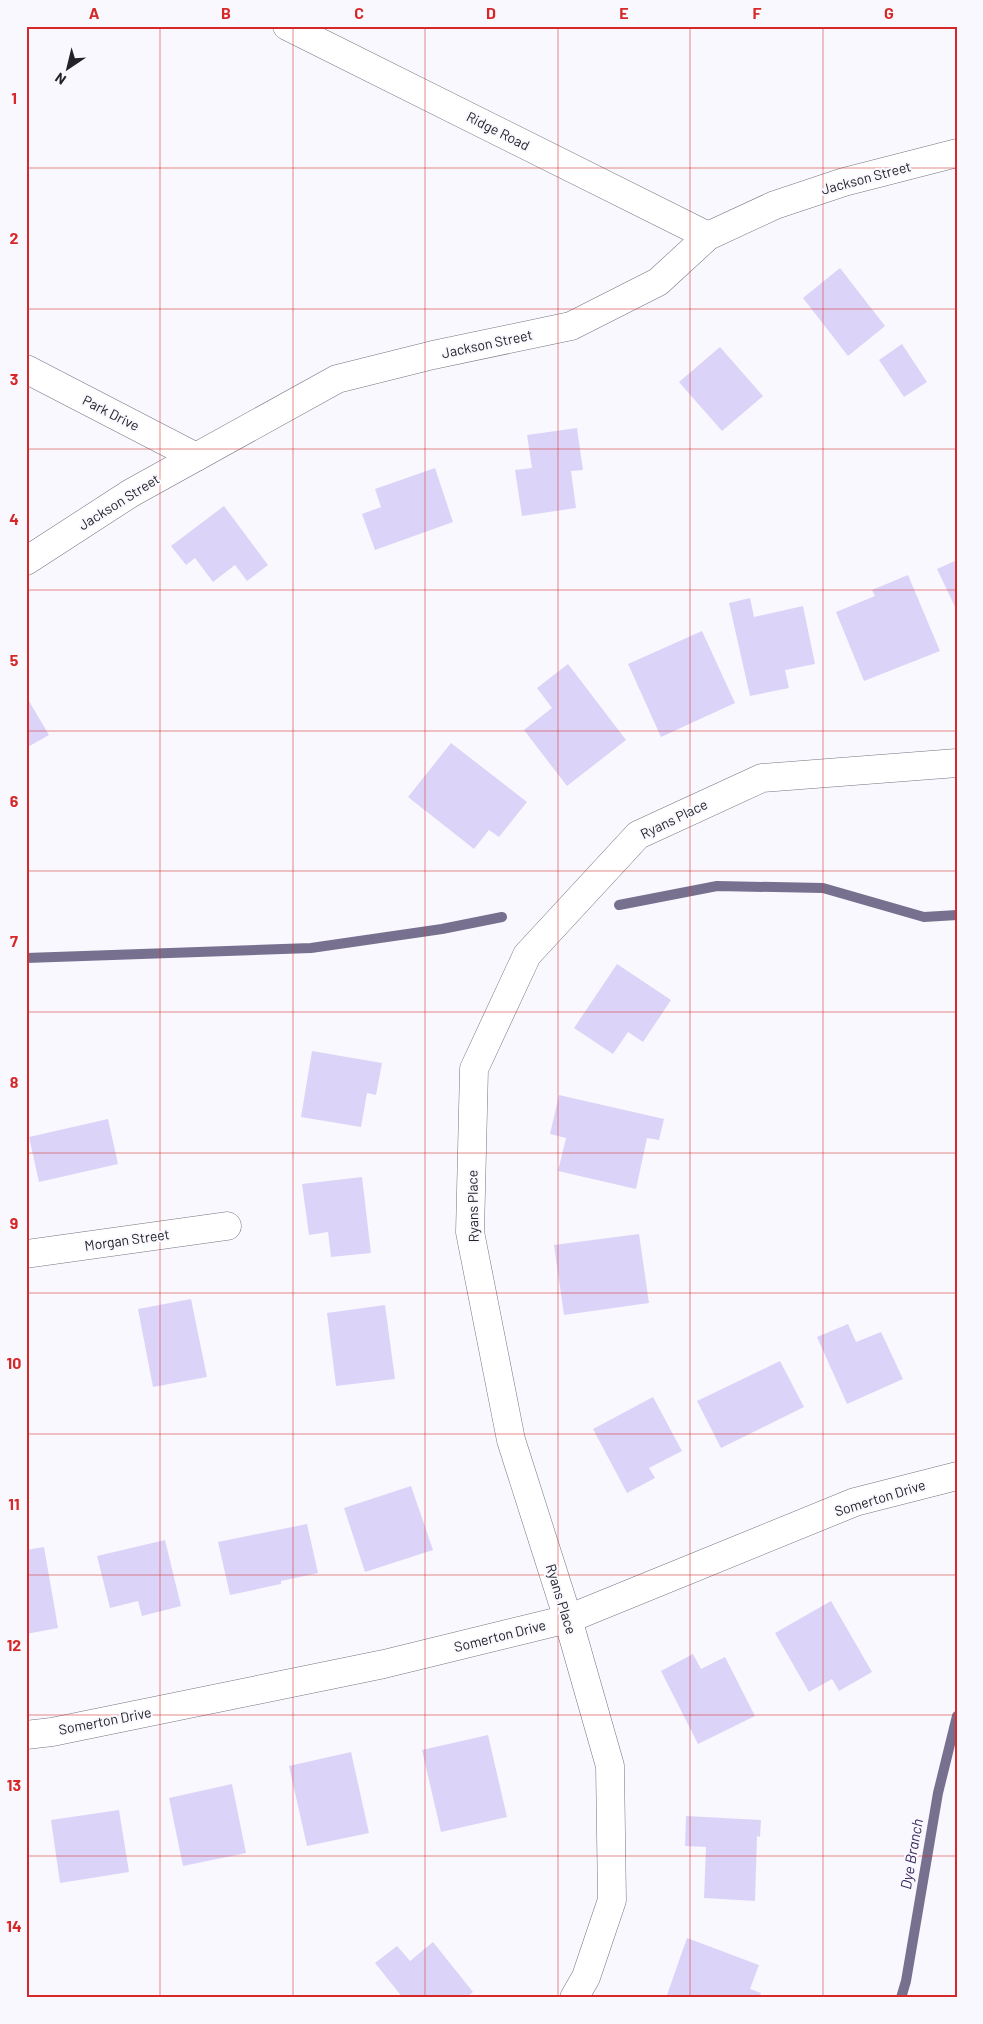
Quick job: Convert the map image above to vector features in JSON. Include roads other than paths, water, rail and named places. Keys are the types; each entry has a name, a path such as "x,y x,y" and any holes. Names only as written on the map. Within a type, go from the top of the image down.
{"street":[{"name":"Ridge Road","path":"287,26 708,236"},
{"name":"Jackson Street","path":"26,561 131,493 337,379 433,355 571,326 658,282 708,236 775,205 844,182 957,153"},
{"name":"Park Drive","path":"26,368 196,456"},
{"name":"Ryans Place","path":"574,1998 586,1977 612,1900 610,1766 568,1619 511,1440 470,1232 474,1069 527,955 638,835 762,778 957,763"},
{"name":"Morgan Street","path":"26,1254 227,1226"},
{"name":"Somerton Drive","path":"26,1735 52,1732 384,1664 568,1619 855,1502 957,1476"}],"waterway":[{"path":"619,905 717,886 823,888 924,917 957,915"},
{"path":"26,958 311,948 442,929 502,917"},
{"name":"Dye Branch","path":"901,1998 906,1981 938,1793 957,1716"}]}
